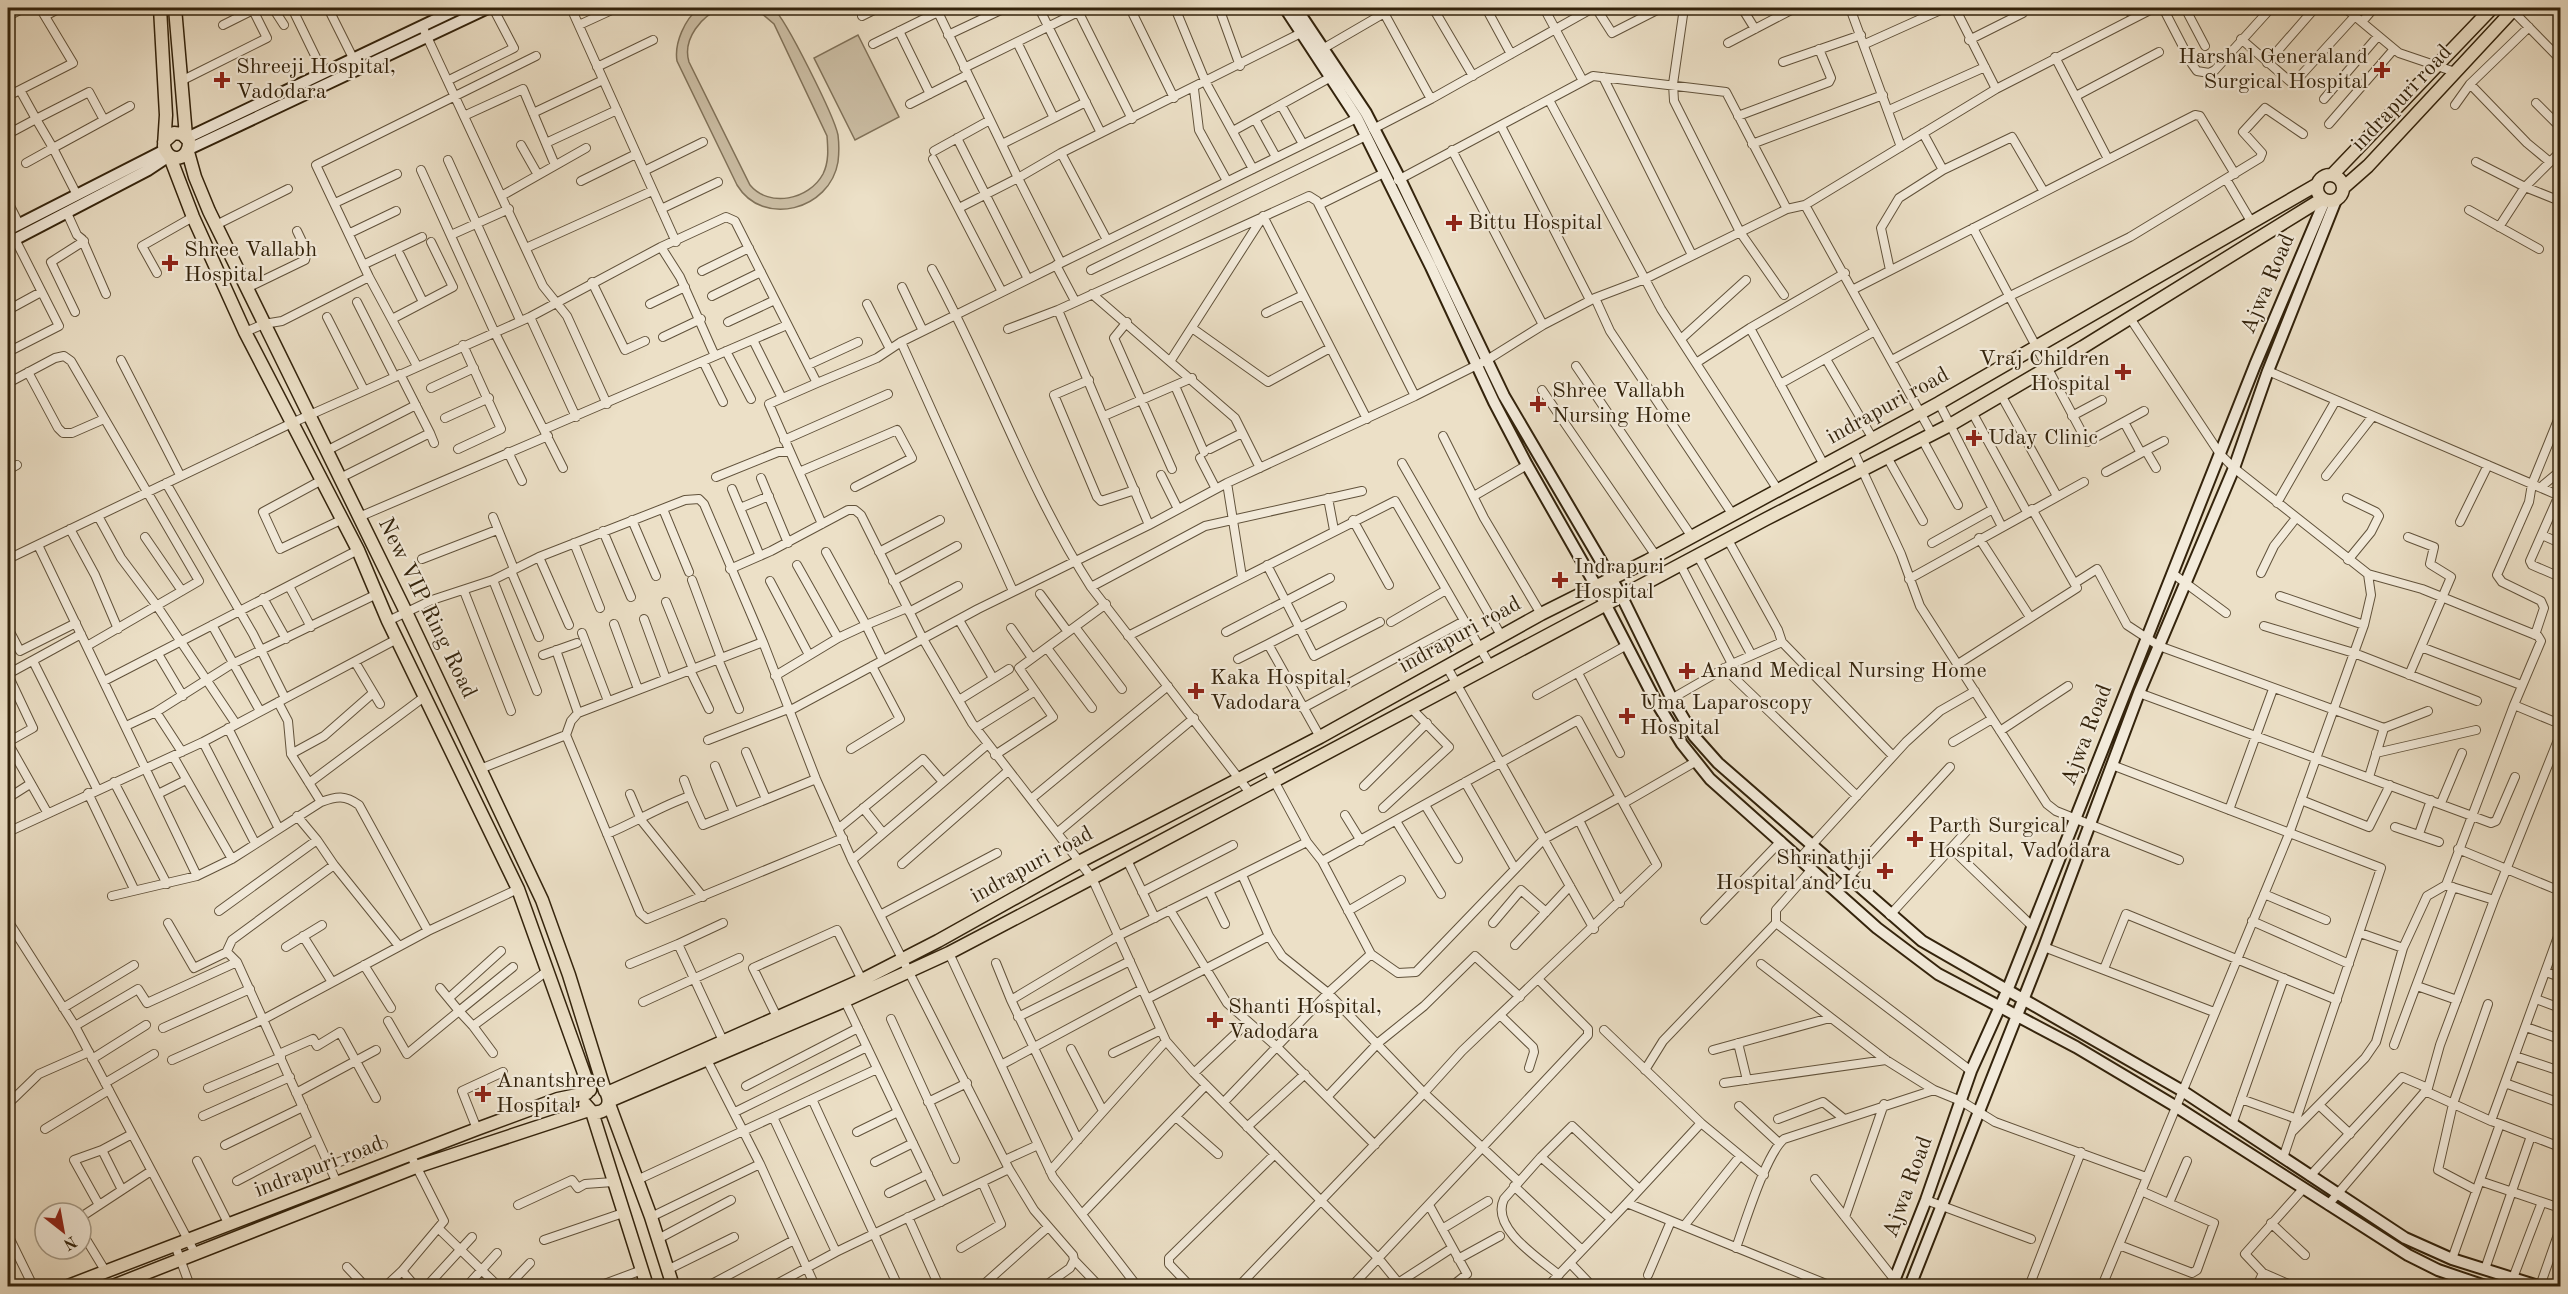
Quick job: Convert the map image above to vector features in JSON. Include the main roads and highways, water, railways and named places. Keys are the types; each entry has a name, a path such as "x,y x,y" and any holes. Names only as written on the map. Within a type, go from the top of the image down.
{"main road":[{"name":"New VIP Ring Road","path":"160,8 167,151 193,217 245,332 294,422 358,550 388,621 518,889 589,1092"},
{"name":"New VIP Ring Road","path":"175,8 188,144 195,177 264,324 406,612 542,900 673,1287"},
{"name":"indrapuri road","path":"2333,174 2492,8"},
{"name":"indrapuri road","path":"2343,188 2368,166 2512,8"},
{"path":"174,133 188,144 178,159 167,151 174,133"},
{"path":"2333,174 2343,181 2342,195 2328,200 2317,190 2318,184 2324,176 2333,174"},
{"name":"indrapuri road","path":"607,1097 842,995 862,980 1081,861 1320,736 1540,615 1692,537 1921,413 2318,184"},
{"name":"indrapuri road","path":"725,1046 777,1017 910,971 949,953 1274,780 1491,668 1728,540 1950,425 2328,200"},
{"path":"591,1111 604,1111 607,1097 600,1089 589,1092 585,1103 591,1111 647,1287"},
{"name":"indrapuri road","path":"68,1287 410,1154 558,1099 589,1092"},
{"name":"indrapuri road","path":"113,1287 416,1167 591,1111"}],"waterway":[{"path":"2127,20 2129,8"}],"place":[{"name":"Harshal Generaland Surgical Hospital","path":"2382,70"},
{"name":"Shreeji Hospital, Vadodara","path":"222,80"},
{"name":"Bittu Hospital","path":"1454,223"},
{"name":"Shree Vallabh Hospital","path":"170,263"},
{"name":"Vraj Children Hospital","path":"2123,372"},
{"name":"Shree Vallabh Nursing Home","path":"1538,404"},
{"name":"Uday Clinic","path":"1974,438"},
{"name":"Indrapuri Hospital","path":"1560,580"},
{"name":"Anand Medical Nursing Home","path":"1687,671"},
{"name":"Kaka Hospital, Vadodara","path":"1196,691"},
{"name":"Uma Laparoscopy Hospital","path":"1627,716"},
{"name":"Parth Surgical Hospital, Vadodara","path":"1915,839"},
{"name":"Shrinathji Hospital and Icu","path":"1885,871"},
{"name":"Shanti Hospital, Vadodara","path":"1215,1020"},
{"name":"Anantshree Hospital","path":"483,1094"}]}
